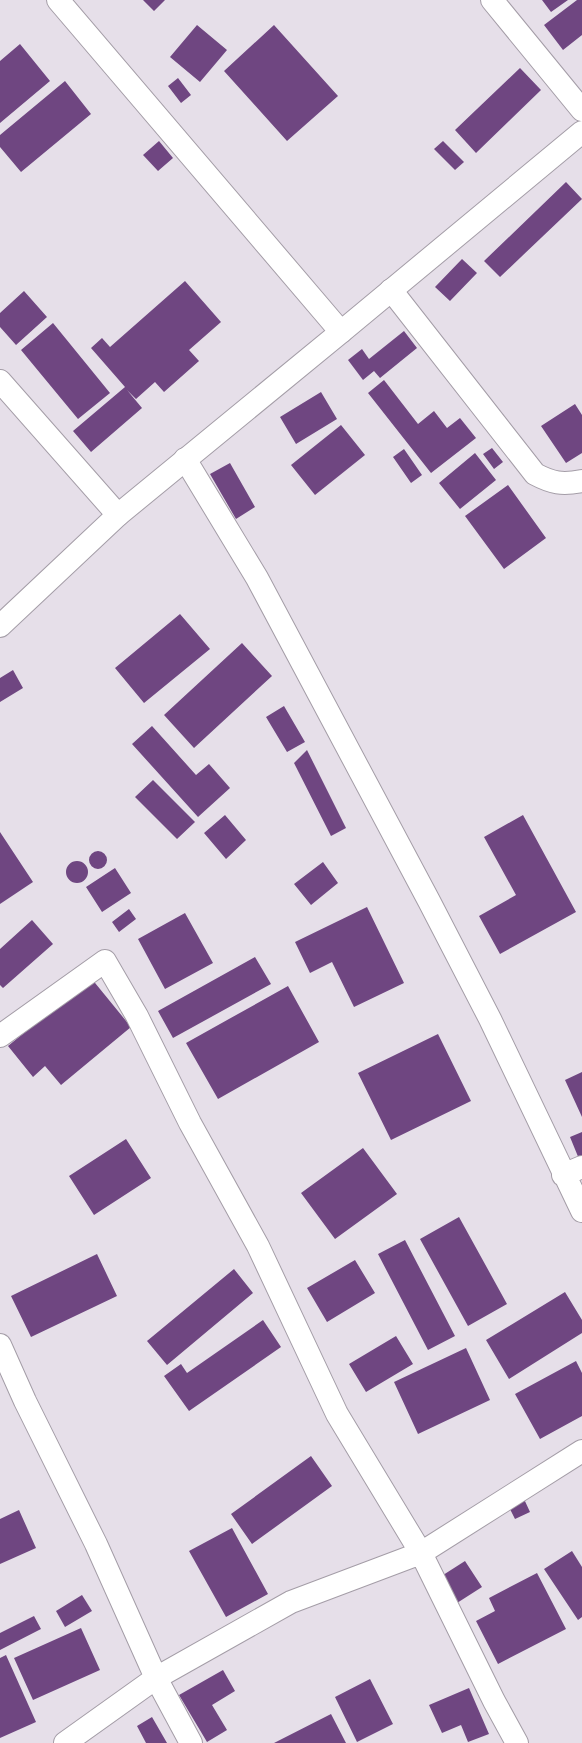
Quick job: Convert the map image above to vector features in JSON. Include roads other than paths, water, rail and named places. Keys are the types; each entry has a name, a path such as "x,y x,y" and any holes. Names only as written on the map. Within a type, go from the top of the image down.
{"street":[{"path":"58,0 341,332"},
{"path":"492,0 582,110"},
{"path":"0,626 118,515 582,132"},
{"path":"391,290 535,474 550,482 570,484 582,481"},
{"path":"0,381 118,515"},
{"path":"185,459 257,578 490,1019 573,1171 582,1211"},
{"path":"0,1036 105,961 137,1016 190,1123 258,1246 337,1414 421,1553 494,1701 517,1743"},
{"path":"0,1345 25,1401 96,1544 156,1678 191,1743"},
{"path":"65,1743 156,1678 291,1602 421,1553 582,1451"}]}
